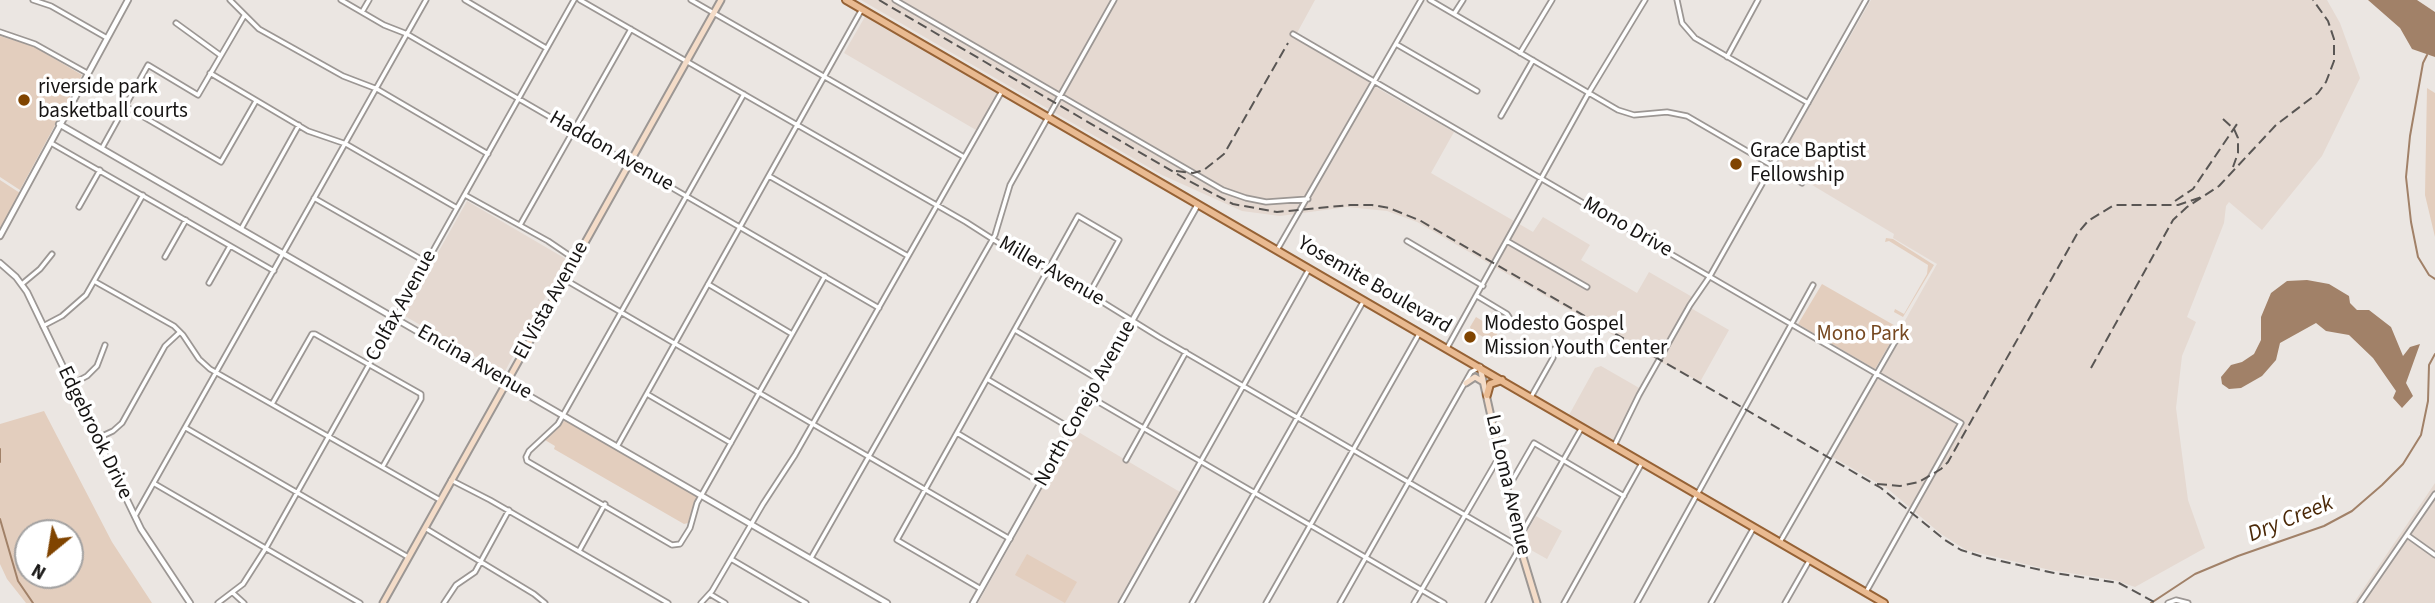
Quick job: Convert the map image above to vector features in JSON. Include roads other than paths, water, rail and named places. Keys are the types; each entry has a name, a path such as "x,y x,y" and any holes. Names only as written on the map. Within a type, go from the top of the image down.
{"main road":[{"name":"El Vista Avenue","path":"383,603 722,0"},
{"name":"Yosemite Boulevard","path":"846,0 1884,603"},
{"name":"La Loma Avenue","path":"1480,367 1520,547 1537,603"},
{"path":"1465,383 1475,377 1484,383"},
{"path":"1487,395 1490,384 1502,380"}],"street":[{"path":"33,0 51,6 107,38"},
{"path":"230,0 259,29 343,76 377,89 488,154"},
{"name":"Haddon Avenue","path":"341,0 384,25 407,34 879,307"},
{"path":"362,12 369,0"},
{"path":"135,517 426,0"},
{"path":"465,0 547,48"},
{"name":"Colfax Avenue","path":"218,603 243,584 266,548 574,0"},
{"name":"Miller Avenue","path":"580,0 937,205 1019,256 1049,269 1520,547"},
{"path":"691,0 964,157"},
{"path":"895,0 1234,194 1266,202 1308,199"},
{"path":"811,558 992,239 1010,185 1114,0"},
{"path":"1277,250 1421,0"},
{"path":"1430,0 1588,94 1627,113 1643,115 1667,112 1687,116 1802,183"},
{"path":"1454,14 1463,0"},
{"path":"1520,53 1552,0"},
{"path":"1447,348 1588,94 1645,0"},
{"path":"1677,0 1682,23 1690,34 1808,103"},
{"path":"1727,57 1758,0"},
{"path":"0,236 125,1"},
{"path":"1614,446 1633,406 1690,304 1710,276 1863,1"},
{"path":"618,445 862,9"},
{"path":"102,148 148,65 198,95 244,16"},
{"path":"176,23 220,55"},
{"path":"520,225 631,29"},
{"path":"0,32 35,44 87,74"},
{"name":"Mono Drive","path":"1293,34 1961,423 1866,592"},
{"path":"1396,44 1477,91"},
{"path":"1501,116 1532,61"},
{"path":"210,73 299,125 346,144 457,208"},
{"path":"701,603 710,594 813,423 1002,91"},
{"path":"744,94 563,414 551,432 529,450 526,458 529,463 605,504 672,545 682,543 702,495 825,276"},
{"path":"125,106 222,162 256,101"},
{"name":"Encina Avenue","path":"60,124 887,603"},
{"path":"241,229 299,125"},
{"path":"51,142 274,271"},
{"path":"79,207 100,170"},
{"path":"769,176 908,256"},
{"path":"43,326 71,309 86,295 143,195"},
{"path":"465,195 576,260"},
{"path":"314,198 426,262"},
{"name":"North Conejo Avenue","path":"973,603 1198,204"},
{"path":"981,589 897,540 1078,216 1119,240 1089,294"},
{"path":"165,257 186,220"},
{"path":"1507,240 1587,287"},
{"path":"1407,241 1483,286"},
{"path":"209,283 230,246"},
{"path":"22,284 40,269 52,254"},
{"name":"Edgebrook Drive","path":"0,263 22,284 141,529 190,603"},
{"path":"1121,603 1309,270"},
{"path":"564,279 1010,539"},
{"path":"94,281 180,332 199,359 217,372 440,500"},
{"path":"708,284 792,334"},
{"path":"1637,603 1813,285"},
{"path":"1477,296 1506,313 1513,323"},
{"path":"1192,603 1364,300"},
{"path":"1780,542 1903,328"},
{"path":"1015,330 1099,380"},
{"path":"98,438 122,423 165,346 180,332"},
{"path":"1266,603 1420,332"},
{"path":"272,404 313,333 370,365 422,395 383,467"},
{"path":"72,384 92,372 105,345"},
{"path":"1531,397 1554,356 1554,349"},
{"path":"1126,460 1186,352"},
{"path":"1340,603 1471,372 1480,367"},
{"path":"988,379 1072,429"},
{"path":"647,394 731,443"},
{"path":"1090,397 1444,603"},
{"path":"1519,538 1582,427"},
{"path":"186,428 408,557"},
{"path":"957,433 1041,483"},
{"path":"1508,488 1534,443 1624,496"},
{"path":"1414,603 1500,455"},
{"path":"1564,603 1642,463"},
{"path":"451,480 509,510 668,603"},
{"path":"155,484 360,603"},
{"path":"2360,603 2435,494"},
{"path":"579,551 605,504"},
{"path":"444,603 456,585 471,576 481,562 509,510"},
{"path":"1711,603 1754,527"},
{"path":"424,528 545,603"},
{"path":"2407,534 2435,555"},
{"path":"1488,603 1520,547"},
{"path":"731,559 806,603"},
{"path":"1785,603 1810,559"},
{"path":"233,593 244,603"},
{"path":"710,594 725,603"},
{"path":"2168,603 2176,600 2188,603"}],"waterway":[{"name":"Dry Creek","path":"2427,55 2423,63 2410,136 2406,177 2418,257 2429,275 2435,279"},
{"name":"Dry Creek","path":"2151,603 2195,574 2324,526 2352,511 2382,485 2403,464 2421,435 2428,401 2429,365 2435,354"},
{"name":"Dry Creek","path":"0,449 0,462"},
{"name":"Dry Creek","path":"0,519 18,581 33,603"}],"railway":[{"path":"879,0 1233,204 1277,212 1372,205 1389,208 1421,221 1881,488 1961,550 2054,573 2119,583 2156,603"},
{"path":"2091,368 2173,220 2187,207 2219,186 2276,125 2318,93 2326,82 2334,61 2334,39 2328,21 2313,0"},
{"path":"1176,171 1193,173 1204,170 1224,154 1288,43"},
{"path":"2223,119 2234,129 2238,138 2238,153 2233,167"},
{"path":"2175,201 2193,189 2237,124"},
{"path":"1877,484 1900,486 1919,482 1948,462 2077,234 2088,221 2114,205 2178,205 2205,196"}],"place":[{"name":"riverside park basketball courts","path":"24,100"},
{"name":"Grace Baptist Fellowship","path":"1736,164"},
{"name":"Modesto Gospel Mission Youth Center","path":"1470,337"}],"park label":[{"name":"Mono Park","path":"1863,335"}]}
